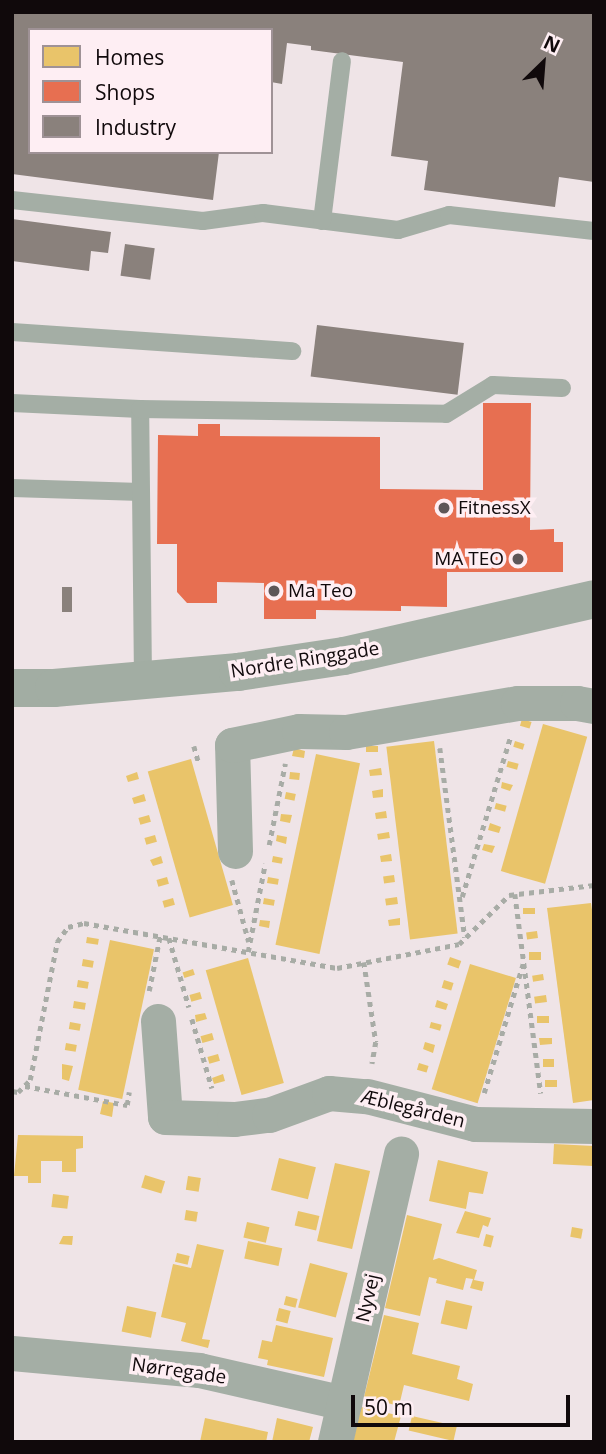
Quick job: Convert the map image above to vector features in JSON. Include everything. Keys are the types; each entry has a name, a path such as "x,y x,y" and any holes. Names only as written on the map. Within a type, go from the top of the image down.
{"street":[{"name":"Nordre Ringgade","path":"12,688 238,672 344,656 594,599"},
{"path":"235,851 232,745 299,731 345,732 520,703 577,703 594,706"},
{"name":"Æblegården","path":"153,1011 165,1117 220,1119 269,1115 329,1093 367,1096 475,1124 594,1126"},
{"name":"Nyvej","path":"335,1442 401,1153"},
{"name":"Nørregade","path":"12,1353 200,1370 344,1404"}],"lane":[{"path":"323,220 342,61"},
{"path":"12,200 203,221 263,213 398,230 449,215 594,231"},
{"path":"12,332 292,351"},
{"path":"12,403 140,409 446,414 493,385 562,388"},
{"path":"140,409 143,680"},
{"path":"12,488 141,492"}],"path":[{"path":"461,902 520,703"},
{"path":"436,717 465,938"},
{"path":"12,1091 18,1092 30,1080 57,942 68,927 84,923 337,968 459,944 509,895 594,885"},
{"path":"515,894 546,1125"},
{"path":"153,1011 160,936"},
{"path":"169,938 220,1119"},
{"path":"475,1124 524,960"},
{"path":"365,962 376,1042 367,1096"},
{"path":"24,1086 127,1105 132,1079"}],"building: Homes":[{"path":"522,719 532,722 530,729 520,726"},
{"path":"543,724 587,737 545,884 501,871"},
{"path":"434,741 458,934 410,939 386,747"},
{"path":"515,741 525,744 523,750 513,747"},
{"path":"366,746 378,746 378,752 366,752"},
{"path":"294,748 305,751 304,758 292,756"},
{"path":"316,754 360,763 319,954 275,945"},
{"path":"191,759 233,905 190,918 148,771"},
{"path":"508,761 519,764 517,770 506,767"},
{"path":"381,768 382,775 370,776 369,770"},
{"path":"137,772 139,779 128,782 126,776"},
{"path":"290,772 300,773 299,780 289,779"},
{"path":"502,782 513,785 510,791 501,788"},
{"path":"383,789 383,797 373,798 372,791"},
{"path":"286,792 296,794 294,801 285,799"},
{"path":"144,794 146,801 134,804 132,798"},
{"path":"496,803 507,806 505,812 494,809"},
{"path":"386,811 387,818 376,819 375,813"},
{"path":"281,814 292,815 290,823 280,821"},
{"path":"149,815 151,822 140,825 138,818"},
{"path":"490,823 501,827 499,833 488,830"},
{"path":"389,832 390,838 378,840 377,834"},
{"path":"155,835 157,842 146,845 144,838"},
{"path":"277,835 287,837 286,844 276,841"},
{"path":"484,844 495,846 492,853 482,850"},
{"path":"391,854 392,861 381,862 380,856"},
{"path":"161,856 163,863 153,866 150,860"},
{"path":"273,856 283,858 282,864 272,862"},
{"path":"394,875 395,882 384,883 383,877"},
{"path":"167,877 169,884 158,887 156,880"},
{"path":"268,877 279,879 278,885 267,883"},
{"path":"397,897 398,904 386,906 385,899"},
{"path":"173,898 175,905 164,908 162,901"},
{"path":"264,898 275,900 274,906 263,904"},
{"path":"591,903 594,924 594,1100 573,1103 547,908"},
{"path":"523,908 535,908 535,914 523,914"},
{"path":"400,918 400,925 389,926 388,920"},
{"path":"260,920 270,921 269,928 259,926"},
{"path":"537,931 538,938 527,939 526,933"},
{"path":"87,937 99,939 98,945 86,943"},
{"path":"110,940 154,949 122,1099 78,1090"},
{"path":"529,952 541,952 541,960 529,960"},
{"path":"450,957 461,961 459,969 447,965"},
{"path":"248,958 284,1083 242,1095 206,970"},
{"path":"83,959 94,961 93,968 82,966"},
{"path":"470,964 516,978 478,1103 432,1089"},
{"path":"193,969 195,975 184,978 183,972"},
{"path":"543,974 544,980 533,982 532,976"},
{"path":"78,980 89,982 88,989 77,987"},
{"path":"444,980 454,983 451,991 442,988"},
{"path":"200,992 202,999 191,1002 189,995"},
{"path":"546,995 547,1002 535,1004 534,997"},
{"path":"437,1000 448,1004 446,1010 435,1007"},
{"path":"74,1001 86,1003 85,1010 73,1008"},
{"path":"205,1013 207,1019 196,1022 195,1015"},
{"path":"537,1016 549,1016 549,1023 537,1023"},
{"path":"70,1022 81,1024 80,1031 69,1029"},
{"path":"431,1022 442,1025 440,1031 429,1028"},
{"path":"212,1033 214,1040 202,1043 200,1036"},
{"path":"539,1038 552,1038 552,1044 540,1045"},
{"path":"425,1042 435,1045 433,1053 423,1049"},
{"path":"66,1043 77,1045 76,1052 65,1050"},
{"path":"218,1054 220,1061 209,1064 207,1057"},
{"path":"543,1059 554,1059 554,1067 543,1067"},
{"path":"419,1063 429,1066 427,1073 417,1070"},
{"path":"62,1064 73,1066 69,1081 62,1079"},
{"path":"223,1074 225,1081 214,1084 212,1078"},
{"path":"545,1080 557,1080 557,1087 545,1087"},
{"path":"103,1101 114,1103 112,1117 100,1114"},
{"path":"18,1135 83,1136 83,1148 76,1149 76,1172 62,1172 62,1161 41,1161 41,1183 28,1183 28,1176 14,1176"},
{"path":"554,1144 594,1146 593,1166 553,1164"},
{"path":"279,1158 316,1167 308,1199 271,1190"},
{"path":"438,1160 488,1172 483,1194 469,1192 466,1209 429,1201"},
{"path":"335,1163 370,1171 352,1249 317,1241"},
{"path":"145,1175 165,1181 161,1194 141,1187"},
{"path":"188,1176 201,1178 199,1192 186,1190"},
{"path":"53,1194 69,1196 67,1209 51,1207"},
{"path":"186,1210 198,1212 196,1222 184,1220"},
{"path":"298,1211 319,1216 316,1231 295,1226"},
{"path":"465,1211 491,1218 488,1227 483,1225 479,1238 456,1233"},
{"path":"407,1215 442,1224 433,1260 439,1258 477,1270 474,1280 484,1282 482,1291 470,1288 473,1279 466,1278 463,1290 436,1283 437,1279 429,1277 420,1316 385,1308"},
{"path":"247,1222 269,1227 266,1243 243,1238"},
{"path":"572,1227 583,1229 581,1239 570,1237"},
{"path":"486,1234 494,1236 491,1248 483,1246"},
{"path":"63,1236 73,1236 72,1245 59,1244"},
{"path":"248,1241 282,1248 278,1266 244,1259"},
{"path":"197,1244 224,1250 202,1339 210,1340 208,1348 181,1341 186,1323 161,1317 173,1264 191,1268"},
{"path":"177,1253 190,1256 188,1265 175,1262"},
{"path":"310,1263 348,1273 336,1318 298,1307"},
{"path":"286,1296 298,1299 295,1308 284,1305"},
{"path":"446,1300 472,1306 467,1329 441,1323"},
{"path":"127,1306 156,1312 151,1338 122,1331"},
{"path":"279,1308 291,1311 287,1324 276,1321"},
{"path":"384,1315 419,1323 412,1354 460,1366 457,1379 473,1384 469,1401 404,1385 399,1406 364,1397"},
{"path":"276,1325 333,1338 324,1377 267,1365 268,1360 258,1358 262,1340 272,1342"},
{"path":"361,1407 401,1416 394,1442 353,1442"},
{"path":"412,1416 457,1426 453,1441 409,1431"},
{"path":"205,1418 268,1432 266,1442 200,1442"},
{"path":"277,1418 313,1427 309,1442 272,1442"}],"building: Shops":[{"path":"483,403 531,403 530,530 554,529 554,542 563,542 563,572 447,572 447,607 401,606 401,611 316,610 316,619 264,619 264,583 217,582 217,603 187,603 177,592 177,544 157,544 158,435 198,436 198,424 220,424 220,436 380,437 380,489 483,490"}],"building: Industry":[{"path":"12,12 594,12 594,182 559,177 555,207 424,190 428,161 391,156 403,62 311,50 311,46 287,43 282,84 273,82 273,28 28,28 28,154 219,154 213,200 12,174"},
{"path":"12,219 111,232 108,253 91,251 89,271 12,261"},
{"path":"125,244 155,248 150,280 121,276"},
{"path":"317,325 464,343 458,395 311,377"},
{"path":"62,587 72,587 72,612 62,612"}],"place":[{"name":"FitnessX","path":"444,508"},
{"name":"MA TEO","path":"518,559"},
{"name":"Ma Teo","path":"274,591"}]}
